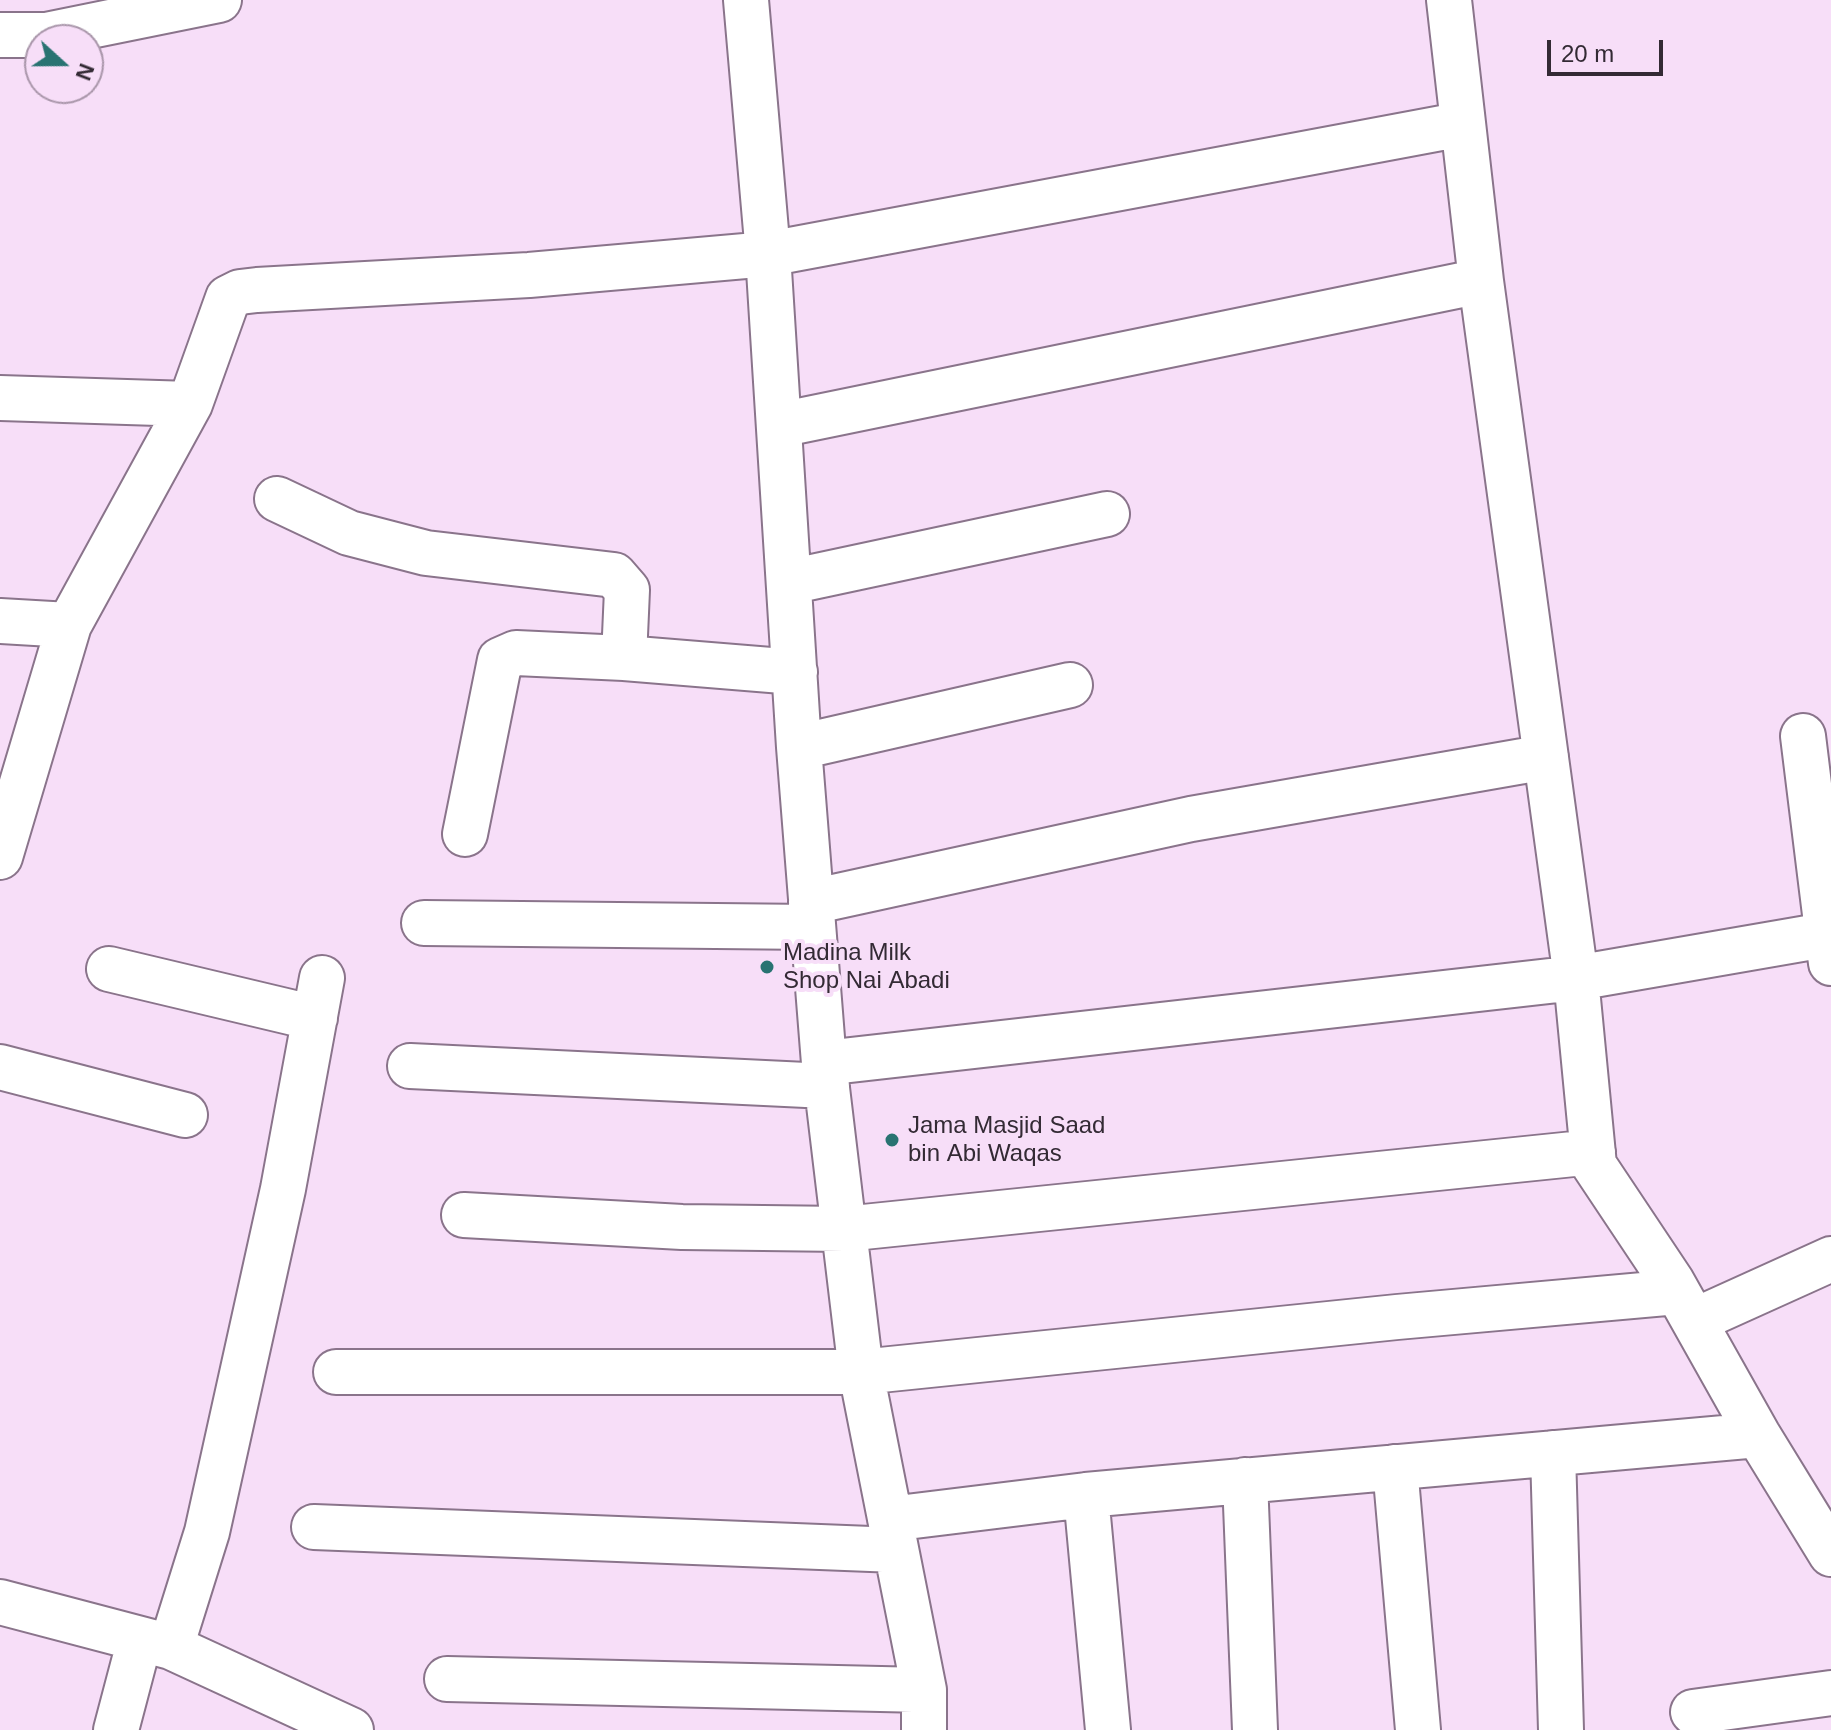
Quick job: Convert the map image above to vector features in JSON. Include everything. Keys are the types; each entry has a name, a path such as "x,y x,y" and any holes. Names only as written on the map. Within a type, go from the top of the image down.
{"street":[{"path":"0,17 65,0"},
{"path":"0,35 46,35 219,0"},
{"path":"447,1679 924,1710 861,1372 825,1074 799,747 768,254 746,0"},
{"path":"1449,0 1481,281 1576,978 1594,1165 1686,1307 1758,1435 1831,1554"},
{"path":"0,857 15,755 69,625 190,404 228,298 240,292 529,275 768,254 1463,124"},
{"path":"779,425 1481,281"},
{"path":"0,398 190,404"},
{"path":"277,499 349,533 426,553 614,575 627,590 624,658"},
{"path":"789,582 1107,514"},
{"path":"0,621 69,625"},
{"path":"465,834 500,660 516,653 795,672"},
{"path":"799,747 1070,685"},
{"path":"410,1066 825,1074 1830,944 1803,736"},
{"path":"424,923 812,914 1191,819 1546,757"},
{"path":"109,969 319,998 283,1189 207,1532 116,1730"},
{"path":"0,1067 185,1115"},
{"path":"464,1215 682,1227 844,1229 1593,1152"},
{"path":"336,1372 861,1372 1397,1317 1686,1307 1831,1259"},
{"path":"314,1527 893,1535 1086,1495 1758,1435"},
{"path":"1553,1453 1561,1730"},
{"path":"1395,1467 1418,1730"},
{"path":"1245,1480 1255,1730"},
{"path":"1086,1495 1108,1730"},
{"path":"0,1602 155,1643 351,1730"},
{"path":"1693,1712 1831,1693"}],"place":[{"name":"Madina Milk Shop Nai Abadi","path":"767,967"},
{"name":"Jama Masjid Saad bin Abi Waqas","path":"892,1140"}]}
